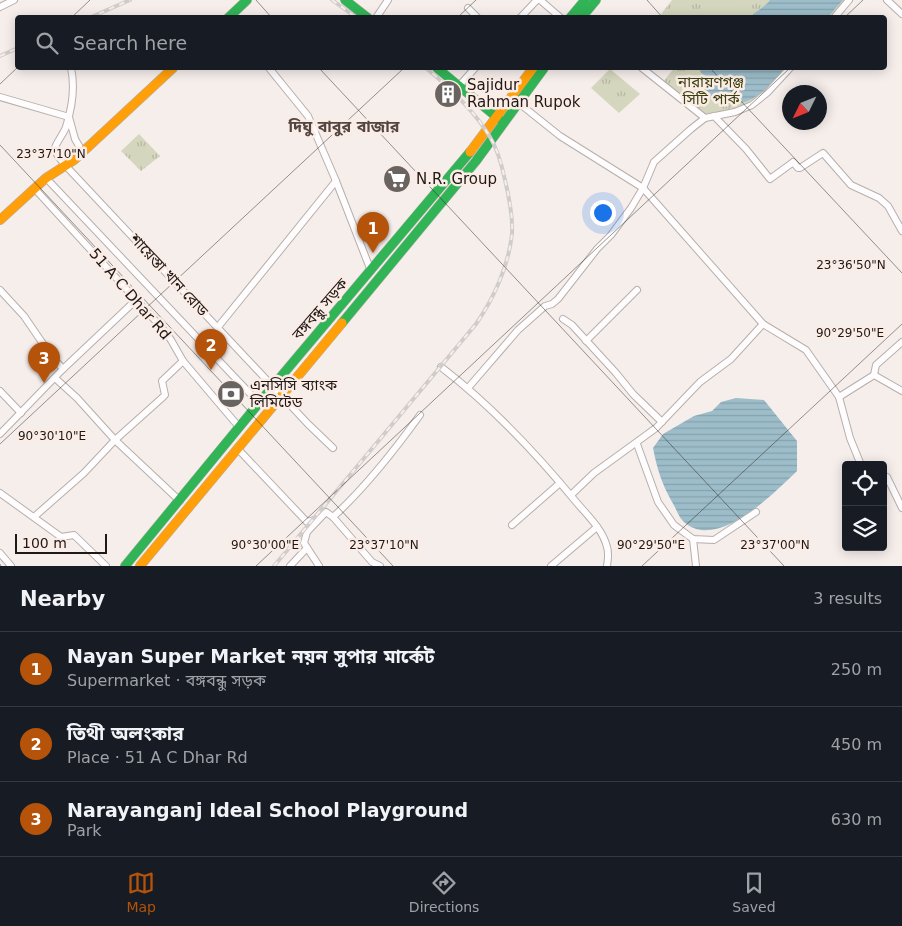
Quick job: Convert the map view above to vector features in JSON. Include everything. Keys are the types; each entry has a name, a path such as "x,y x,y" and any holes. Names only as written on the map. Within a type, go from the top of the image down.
{"main road":[{"path":"231,15 247,0"},
{"path":"345,0 364,15"},
{"path":"576,15 585,0"},
{"path":"577,15 596,0"},
{"path":"0,220 46,178 74,160 170,70"},
{"path":"439,70 500,120"},
{"name":"বঙ্গবন্ধু সড়ক","path":"142,565 465,175 532,70"},
{"name":"বঙ্গবন্ধু সড়ক","path":"514,100 542,70"},
{"name":"বঙ্গবন্ধু সড়ক","path":"125,566 273,386 463,161 500,120"}],"street":[{"path":"0,7 14,0"},
{"path":"378,15 388,0"},
{"path":"523,15 539,0 557,15"},
{"path":"836,15 849,0"},
{"path":"887,0 902,14"},
{"path":"468,8 475,15"},
{"path":"65,165 55,147 61,138 69,117 73,95 71,70"},
{"path":"272,70 308,116 371,271"},
{"path":"459,86 473,70"},
{"path":"645,70 705,118"},
{"path":"468,388 518,330 545,306 552,304 558,299 611,234 643,188 654,162 691,128 705,118 735,112 752,105 767,93 788,70"},
{"path":"1,97 69,117"},
{"path":"514,100 560,136 643,188 763,324 806,350 839,396 850,438 859,461"},
{"path":"714,116 746,149 770,179 792,163 794,162 800,168 823,152 851,185 879,198 888,206 902,230"},
{"path":"69,117 75,139 82,151"},
{"name":"শায়েস্তা খান রোড","path":"65,165 333,448"},
{"path":"46,178 259,403"},
{"path":"218,327 336,181"},
{"name":"51 A C Dhar Rd","path":"35,189 171,340 183,361 239,427"},
{"path":"0,290 24,316 63,370"},
{"path":"586,341 637,290"},
{"path":"0,434 54,378 136,300"},
{"path":"563,319 572,326 633,394 662,422"},
{"path":"571,495 594,473 637,444 662,422 700,382 731,359 763,324"},
{"path":"839,396 874,375 876,365 902,342"},
{"path":"34,517 84,473 115,440 163,397 162,381 183,361"},
{"path":"441,366 468,388 527,445 571,495 597,527 607,546 607,566"},
{"path":"874,375 902,391"},
{"path":"54,378 77,398 115,440 180,501"},
{"path":"0,391 21,413"},
{"path":"333,517 347,504 387,458 420,415"},
{"path":"637,444 658,502 674,525 693,539 714,540 756,512"},
{"path":"237,448 307,522 319,519"},
{"path":"887,477 901,506"},
{"path":"512,525 560,483"},
{"path":"0,493 61,537 74,535 106,566"},
{"path":"319,566 304,543 307,532 326,512 333,517 372,562 380,566"},
{"path":"551,566 597,527"},
{"path":"693,539 696,566"},
{"path":"290,566 307,548"},
{"path":"0,552 11,566"}],"green space":[{"path":"672,0 848,0 834,15 660,15"},
{"path":"721,0 749,0 731,15 723,13"},
{"path":"611,70 640,94 619,113 591,88"},
{"name":"নারায়ণগঞ্জ সিটি পার্ক","path":"672,70 787,70 775,83 753,100 736,108 715,114 703,113 663,82"},
{"path":"139,134 160,156 141,171 121,151"}],"water":[{"path":"770,0 843,0 830,15 753,15"},
{"path":"700,70 784,70 768,87 755,97 738,104 720,103 713,100 707,94 705,86 706,76"},
{"path":"736,398 764,400 797,441 797,471 760,505 744,516 728,525 712,530 697,529 684,522 668,495 658,470 653,448 663,434 694,416 712,411 721,402"}],"railway":[{"path":"96,15 130,0"},
{"path":"332,0 353,15"},
{"path":"0,56 15,49"},
{"path":"274,566 476,324 495,292 508,257 512,220 503,169 493,142 469,108 428,70"}],"traffic: fast":[{"path":"231,15 247,0"},
{"path":"345,0 364,15"},
{"path":"572,15 585,0"},
{"path":"584,15 596,0"},
{"path":"439,70 499,119"},
{"path":"342,323 476,161 543,70"},
{"path":"125,566 273,386 470,152"}],"traffic: slow":[{"path":"0,220 46,178 74,160 171,70"},
{"path":"470,152 532,70"},
{"path":"140,566 342,323"}],"place":[{"name":"Sajidur Rahman Rupok","path":"448,94"},
{"name":"N.R. Group","path":"397,179"},
{"name":"Nayan Super Market নয়ন সুপার মার্কেট","path":"373,253"},
{"name":"তিথী অলংকার","path":"211,370"},
{"name":"Narayanganj Ideal School Playground","path":"44,383"},
{"name":"এনসিসি ব্যাংক লিমিটেড","path":"231,394"}],"district":[{"name":"দিঘু বাবুর বাজার","path":"344,126"}]}
